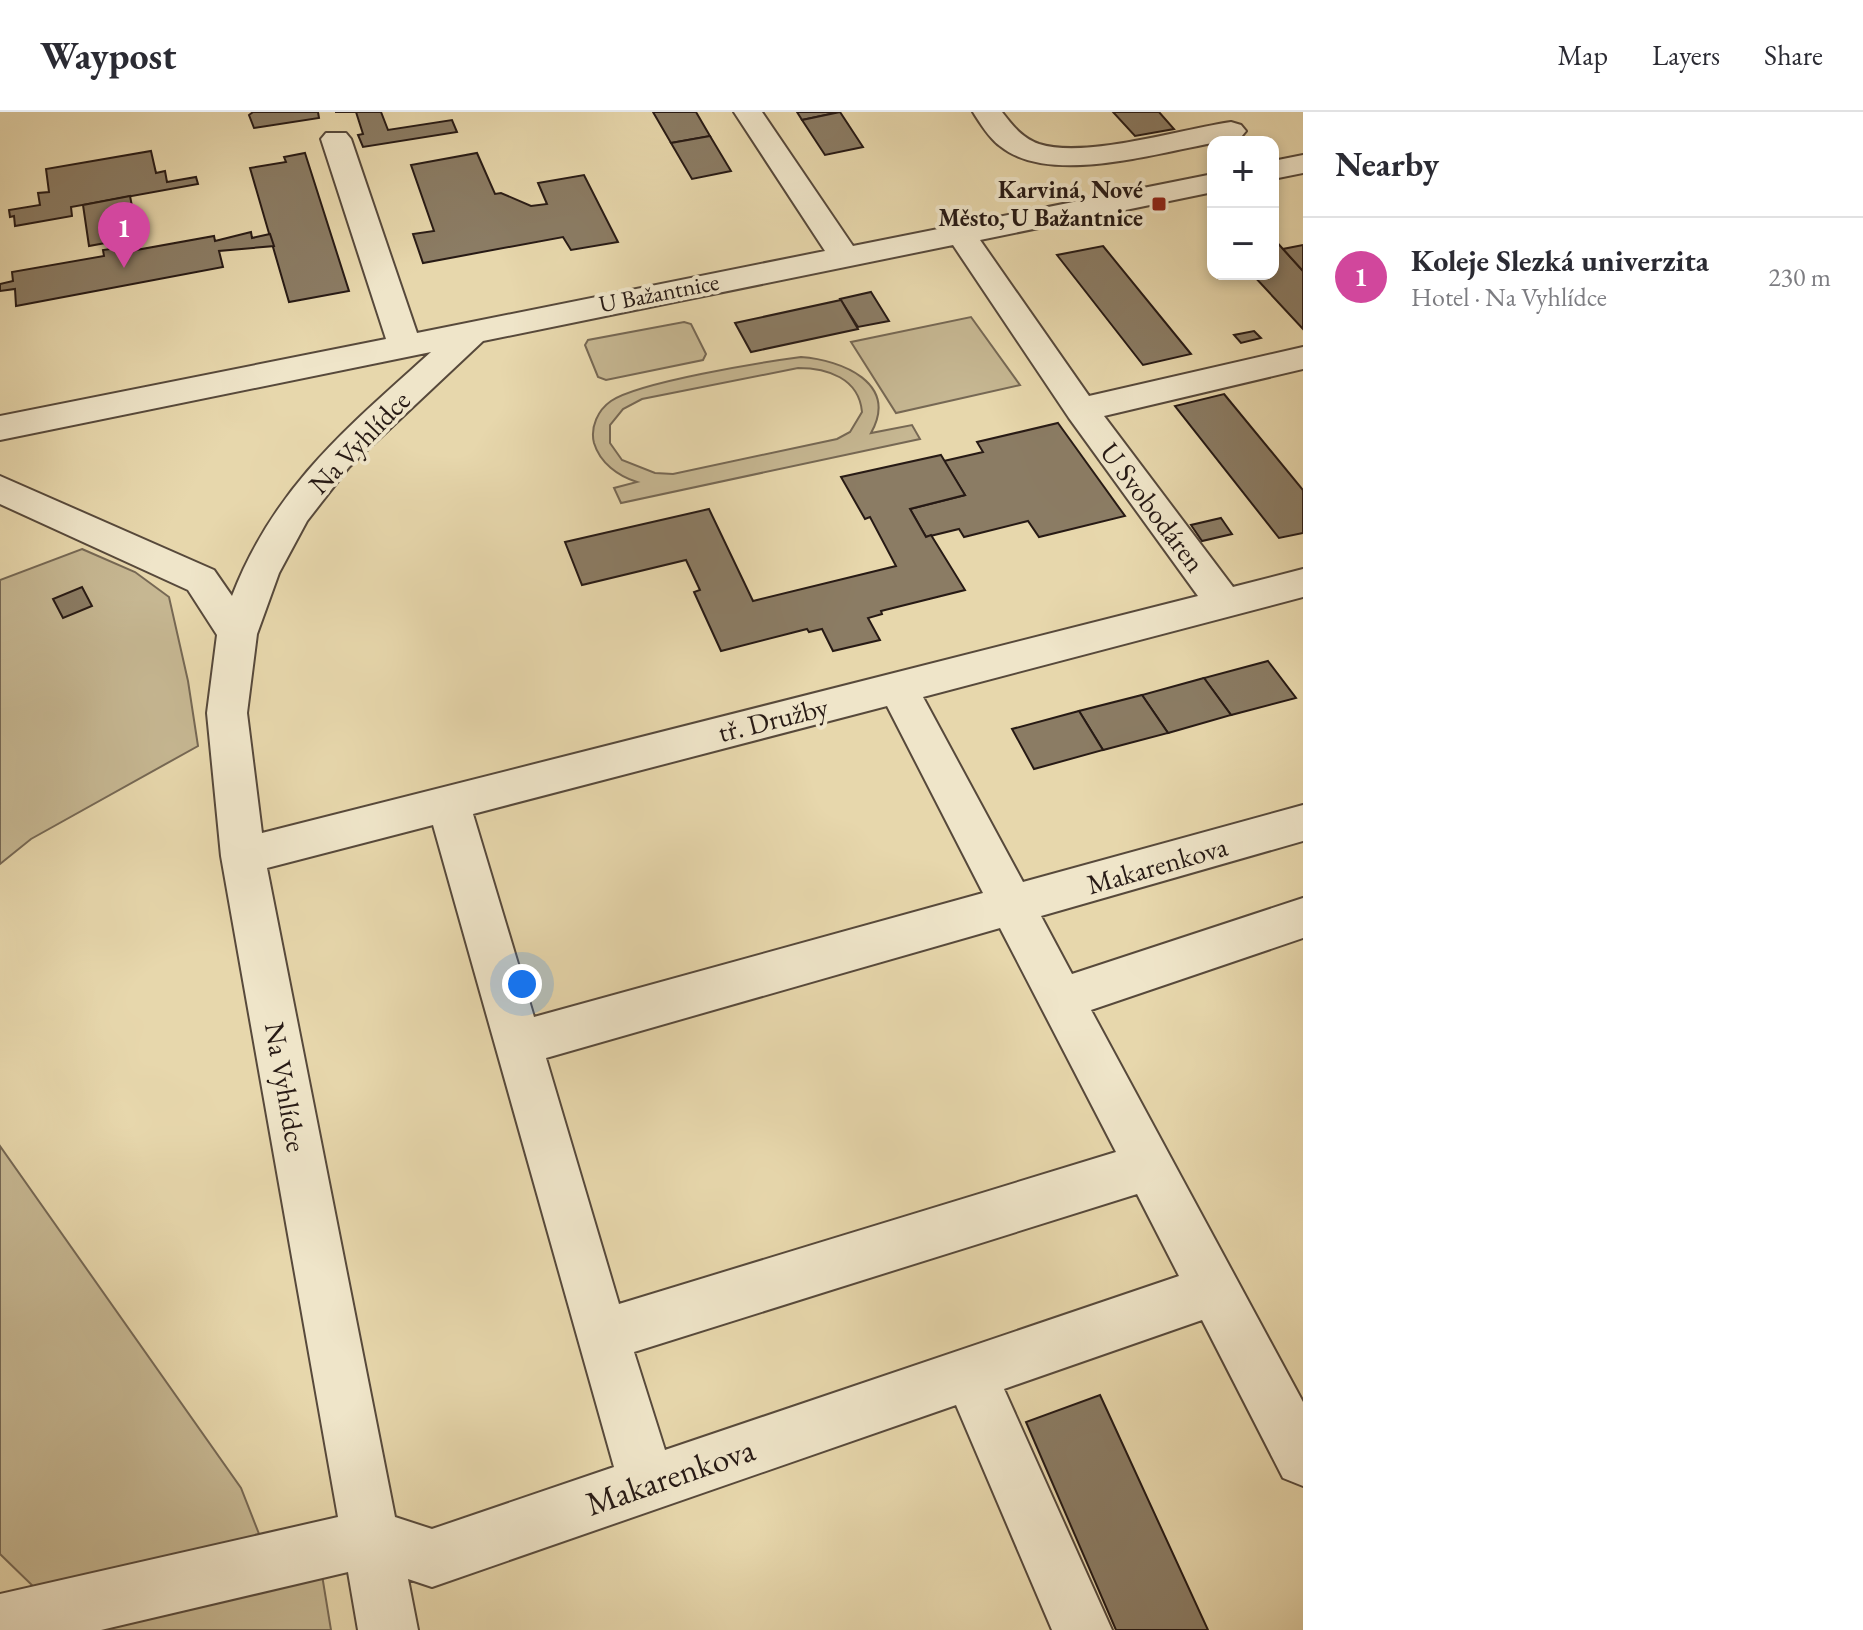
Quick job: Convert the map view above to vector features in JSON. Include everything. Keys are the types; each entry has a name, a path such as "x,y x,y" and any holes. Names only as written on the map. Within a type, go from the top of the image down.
{"street":[{"path":"748,112 845,258"},
{"path":"987,112 1011,141 1051,155 1082,156 1228,128"},
{"name":"Na Vyhlídce","path":"336,139 405,345"},
{"path":"1279,169 1303,164"},
{"name":"U Bažantnice","path":"474,331 962,236 1207,184"},
{"name":"U Svobodáren","path":"962,236 1081,410 1224,603"},
{"name":"Na Vyhlídce","path":"0,428 474,331"},
{"name":"Na Vyhlídce","path":"388,1630 243,856 227,713 237,634 260,573 293,513 336,458 474,331"},
{"name":"U Svobodáren","path":"1081,410 1303,358"},
{"path":"0,489 201,580 237,634"},
{"name":"tř. Družby","path":"243,856 1303,583"},
{"path":"897,687 1303,1458"},
{"path":"448,802 521,1043 601,1336 647,1483"},
{"name":"Makarenkova","path":"521,1043 1303,823"},
{"path":"1061,999 1303,918"},
{"path":"601,1336 1149,1166"},
{"name":"Makarenkova","path":"370,1538 432,1558 971,1376 1214,1290"},
{"path":"971,1376 1082,1630"},
{"path":"0,1624 370,1538"}],"shaded area":[{"path":"971,317 1020,385 896,413 851,342"},
{"path":"684,322 691,324 706,354 703,360 606,380 598,377 585,345 588,340"},
{"path":"801,357 833,363 862,377 878,400 878,416 871,433 912,425 920,439 621,503 614,488 637,482 611,468 594,443 594,425 606,405 626,394 673,380","holes":["798,368 820,370 840,377 855,391 862,412 850,432 837,439 673,474 655,473 622,460 610,443 610,425 623,409 642,399"]},
{"path":"82,549 135,572 169,597 188,681 198,746 31,839 0,864 0,580"},
{"path":"0,1146 241,1488 261,1539 40,1593 0,1554"},
{"path":"322,1575 331,1630 97,1630"}],"building":[{"path":"253,112 318,112 319,118 254,128 249,115"},
{"path":"356,112 381,112 388,130 452,120 457,132 363,147 358,135 363,134"},
{"path":"653,112 696,112 710,136 671,143"},
{"path":"797,112 840,112 802,120"},
{"path":"840,112 863,147 825,155 802,120"},
{"path":"1113,112 1159,112 1174,129 1135,136"},
{"path":"710,136 731,171 692,179 671,143"},
{"path":"151,151 156,173 165,171 167,182 196,177 198,184 71,207 72,216 15,226 14,216 10,217 9,210 40,205 38,193 49,192 46,169"},
{"path":"305,153 349,291 289,302 250,168 286,162 284,157"},
{"path":"477,153 495,194 501,193 531,206 547,204 538,183 584,175 618,242 571,250 563,237 423,263 413,234 434,231 411,165"},
{"path":"130,196 138,237 89,246 83,205"},
{"path":"251,232 252,238 270,234 274,246 219,251 223,267 16,306 15,289 0,291 0,284 13,281 12,272 104,256 103,250 124,247 125,252 214,236 215,241"},
{"path":"1279,245 1303,271 1303,329 1258,280 1279,280"},
{"path":"1303,245 1303,271 1283,249"},
{"path":"1103,246 1191,354 1143,365 1057,255"},
{"path":"871,292 889,321 858,327 840,299"},
{"path":"841,300 858,329 751,352 735,323"},
{"path":"1254,331 1261,338 1241,343 1234,335"},
{"path":"1224,394 1303,490 1303,533 1279,538 1175,406"},
{"path":"1058,423 1125,516 1039,537 1028,521 964,537 959,529 926,537 910,509 965,495 944,461 983,452 977,442"},
{"path":"941,455 965,495 910,509 926,537 931,535 965,590 881,611 882,614 868,618 880,640 833,651 822,629 809,632 807,629 721,651 694,592 700,590 686,560 582,585 565,542 709,509 753,601 896,566 870,517 865,519 841,477"},
{"path":"1221,518 1232,534 1202,541 1191,525"},
{"path":"82,587 92,606 63,618 53,599"},
{"path":"1268,661 1296,698 1231,715 1204,678"},
{"path":"1204,678 1231,715 1168,733 1142,695"},
{"path":"1142,695 1168,733 1103,750 1079,711"},
{"path":"1079,711 1103,750 1034,769 1012,729"},
{"path":"1100,1395 1208,1630 1116,1630 1026,1422"}],"place":[{"name":"Karviná, Nové Město, U Bažantnice","path":"1159,204"},
{"name":"Koleje Slezká univerzita","path":"124,268"}]}
